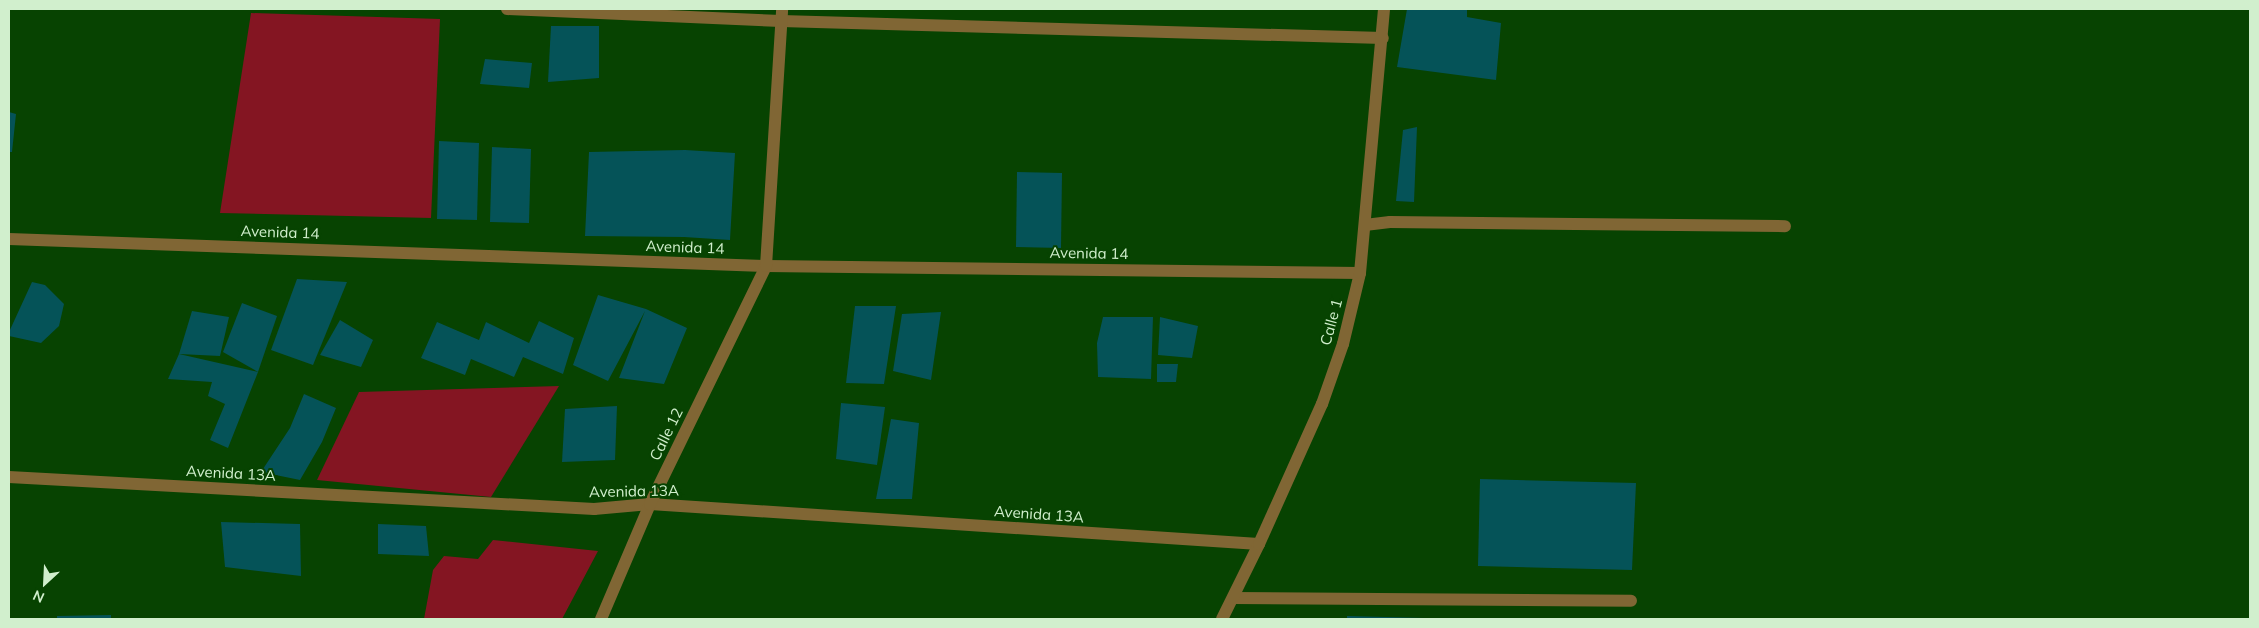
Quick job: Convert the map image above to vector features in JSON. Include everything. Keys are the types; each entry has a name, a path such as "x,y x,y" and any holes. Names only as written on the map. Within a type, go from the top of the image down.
{"street":[{"path":"507,9 782,15 1383,38"},
{"name":"Calle 1","path":"1222,619 1259,544 1322,404 1343,344 1360,272 1383,38 1384,9"},
{"path":"766,266 782,15"},
{"path":"1365,225 1390,222 1785,226"},
{"name":"Avenida 14","path":"9,239 766,266 1360,272"},
{"name":"Calle 12","path":"600,619 650,504 766,266"},
{"name":"Avenida 13A","path":"9,477 594,509 650,504 1259,544"},
{"path":"1232,598 1631,601"}],"shaded area":[{"path":"251,13 440,19 431,218 220,213"},
{"path":"559,386 491,497 317,480 359,392"},
{"path":"493,540 598,551 562,619 424,619 433,570 444,556 478,559"}],"building":[{"path":"1407,9 1467,9 1467,17 1501,23 1496,80 1397,67"},
{"path":"551,26 599,26 599,78 548,82"},
{"path":"485,59 532,63 529,88 480,84"},
{"path":"9,112 16,114 12,152 9,152"},
{"path":"1417,127 1414,202 1396,201 1403,130"},
{"path":"439,141 479,143 477,220 437,219"},
{"path":"492,147 531,149 529,223 490,222"},
{"path":"685,150 735,153 730,240 684,237 585,236 589,152"},
{"path":"1017,172 1062,173 1061,248 1016,247"},
{"path":"297,279 347,282 313,365 271,350"},
{"path":"32,282 45,285 64,304 59,326 41,343 9,336 9,332"},
{"path":"598,295 646,309 687,328 664,384 619,378 645,311 608,381 573,365"},
{"path":"242,303 277,316 258,372 223,352"},
{"path":"855,306 896,306 884,384 846,383"},
{"path":"192,311 229,317 220,356 179,354"},
{"path":"941,312 931,380 893,371 902,314"},
{"path":"1103,317 1153,317 1151,379 1098,377 1097,343"},
{"path":"1160,317 1198,326 1192,358 1158,355"},
{"path":"340,320 373,340 361,367 320,355"},
{"path":"539,321 574,338 563,374 523,357 514,377 471,359 465,375 421,358 437,322 479,340 486,322 529,343"},
{"path":"179,354 258,372 228,448 210,440 225,404 208,396 212,382 168,379"},
{"path":"1157,364 1178,364 1176,382 1157,382"},
{"path":"304,394 336,408 322,442 300,480 261,472 290,428"},
{"path":"841,403 885,407 877,465 836,459"},
{"path":"617,406 615,460 562,462 565,409"},
{"path":"891,419 919,423 912,499 876,499"},
{"path":"1480,479 1636,483 1632,570 1478,566"},
{"path":"221,522 300,524 301,576 225,567"},
{"path":"378,524 426,526 429,556 378,554"},
{"path":"111,615 111,619 57,619 57,616"},
{"path":"1347,616 1425,618 1425,619 1347,619"}]}
